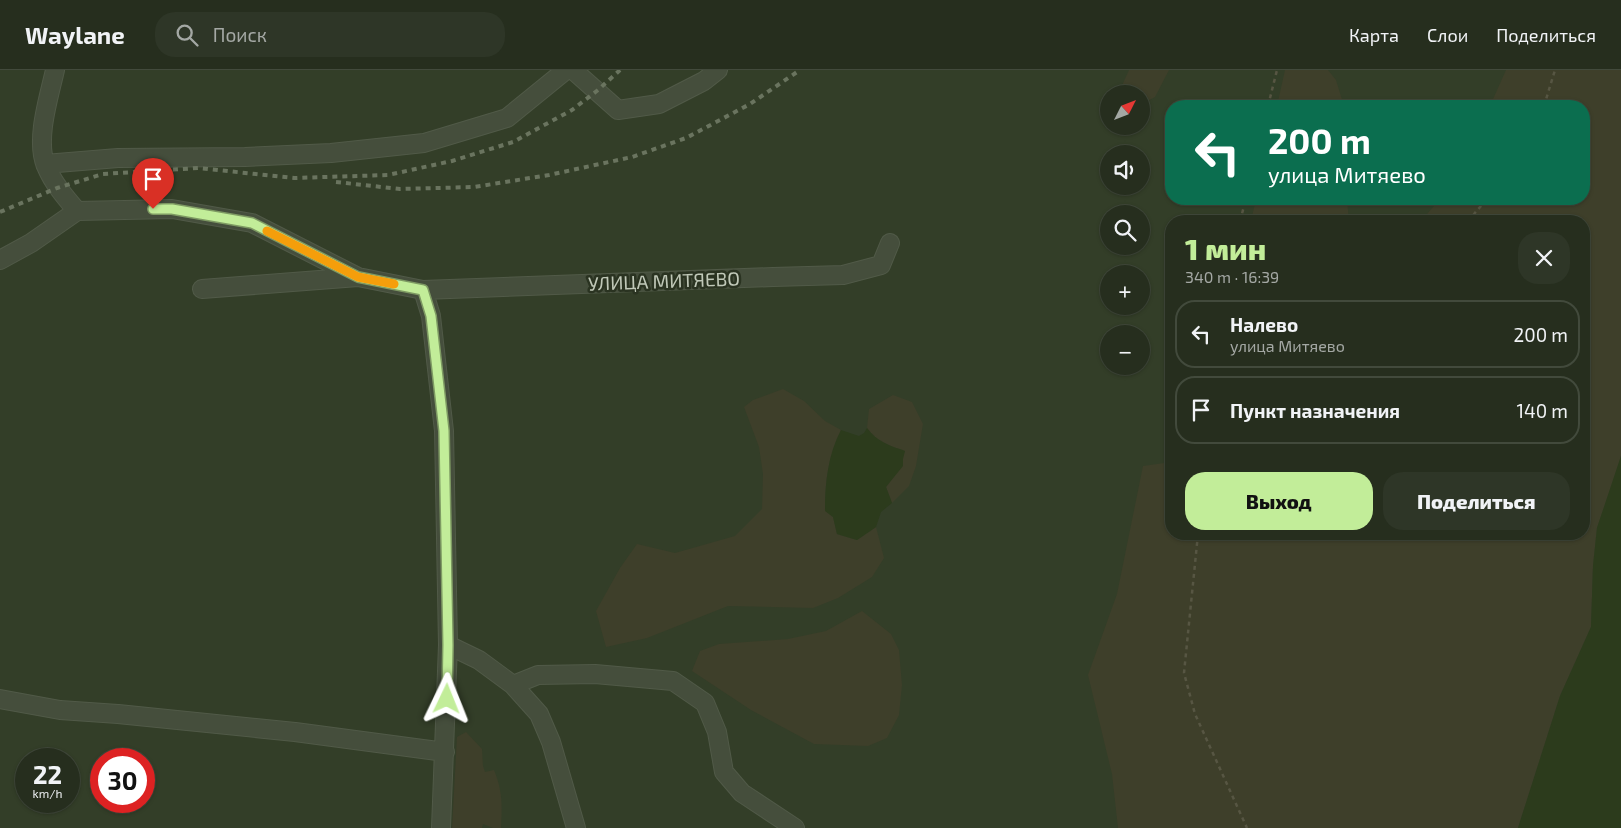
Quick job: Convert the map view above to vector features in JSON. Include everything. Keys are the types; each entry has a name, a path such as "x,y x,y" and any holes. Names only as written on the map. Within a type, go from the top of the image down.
{"street":[{"path":"0,260 31,243 77,211 57,188 45,164 41,132 55,70"},
{"path":"45,164 118,158 245,157 331,153 424,143 507,118 566,70"},
{"path":"573,70 618,110 659,104 704,81 718,70"},
{"name":"УЛИЦА МИТЯЕВО","path":"77,211 172,209 252,223 358,277 423,290 843,275 881,265 890,243"},
{"path":"202,288 358,277"},
{"path":"423,290 431,316 444,431 448,645 441,828"},
{"path":"448,645 479,660 513,685 539,714 551,742 576,828"},
{"path":"513,685 538,675 566,674 595,674 673,681 705,702 717,732 724,772 742,793 795,828"},
{"path":"0,699 60,710 295,732 445,752"}],"path":[{"path":"1270,100 1277,70"},
{"path":"1546,100 1554,70"},
{"path":"1473,215 1482,205"},
{"path":"1197,540 1184,673 1195,714 1247,828"}],"shaded area":[{"path":"1129,70 1169,70 1155,97 1150,100 1150,85 1122,85"},
{"path":"1285,70 1328,70 1336,80 1342,100 1278,100"},
{"path":"1506,70 1621,70 1621,456 1597,528 1593,566 1591,627 1560,696 1518,828 1118,828 1112,774 1088,675 1117,594 1143,466 1165,463 1165,540 1590,540 1590,215 1426,215 1435,205 1590,205 1590,100 1493,100"},
{"path":"1255,205 1348,205 1348,215 1252,215"},
{"path":"783,389 804,401 825,421 841,430 833,449 828,469 825,510 833,517 837,534 857,540 876,527 884,558 872,577 838,598 813,608 728,606 647,638 606,647 596,611 620,568 637,544 675,553 735,536 762,509 763,474 759,447 744,407 753,400"},
{"path":"893,395 912,402 923,424 916,466 909,486 892,503 886,487 905,451 879,440 867,428 869,409"},
{"path":"867,428 879,440 905,451 903,466 886,487 892,503 881,512 876,527 857,540 837,534 833,517 825,511 826,490 830,459 841,430 859,436"},
{"path":"1621,456 1621,828 1518,828 1560,696 1591,627 1593,566 1597,528"},
{"path":"862,611 891,634 899,650 902,685 899,715 887,738 868,746 814,744 751,710 692,671 700,651 719,644 788,639 826,631"},
{"path":"466,732 482,749 485,772 494,770 497,778 501,799 501,828 493,828 483,824 482,828 452,828 457,737"}],"railway":[{"path":"0,212 57,188 103,174 198,168 294,178 388,175 452,161 513,142 572,110 620,70"},
{"path":"336,182 400,189 474,187 549,175 632,157 686,138 750,104 800,70"}],"slow traffic":[{"path":"267,231 358,277 394,284"}],"route":[{"path":"153,209 172,209 252,223 358,277 423,290 431,316 444,431 448,645 447,699"}]}
